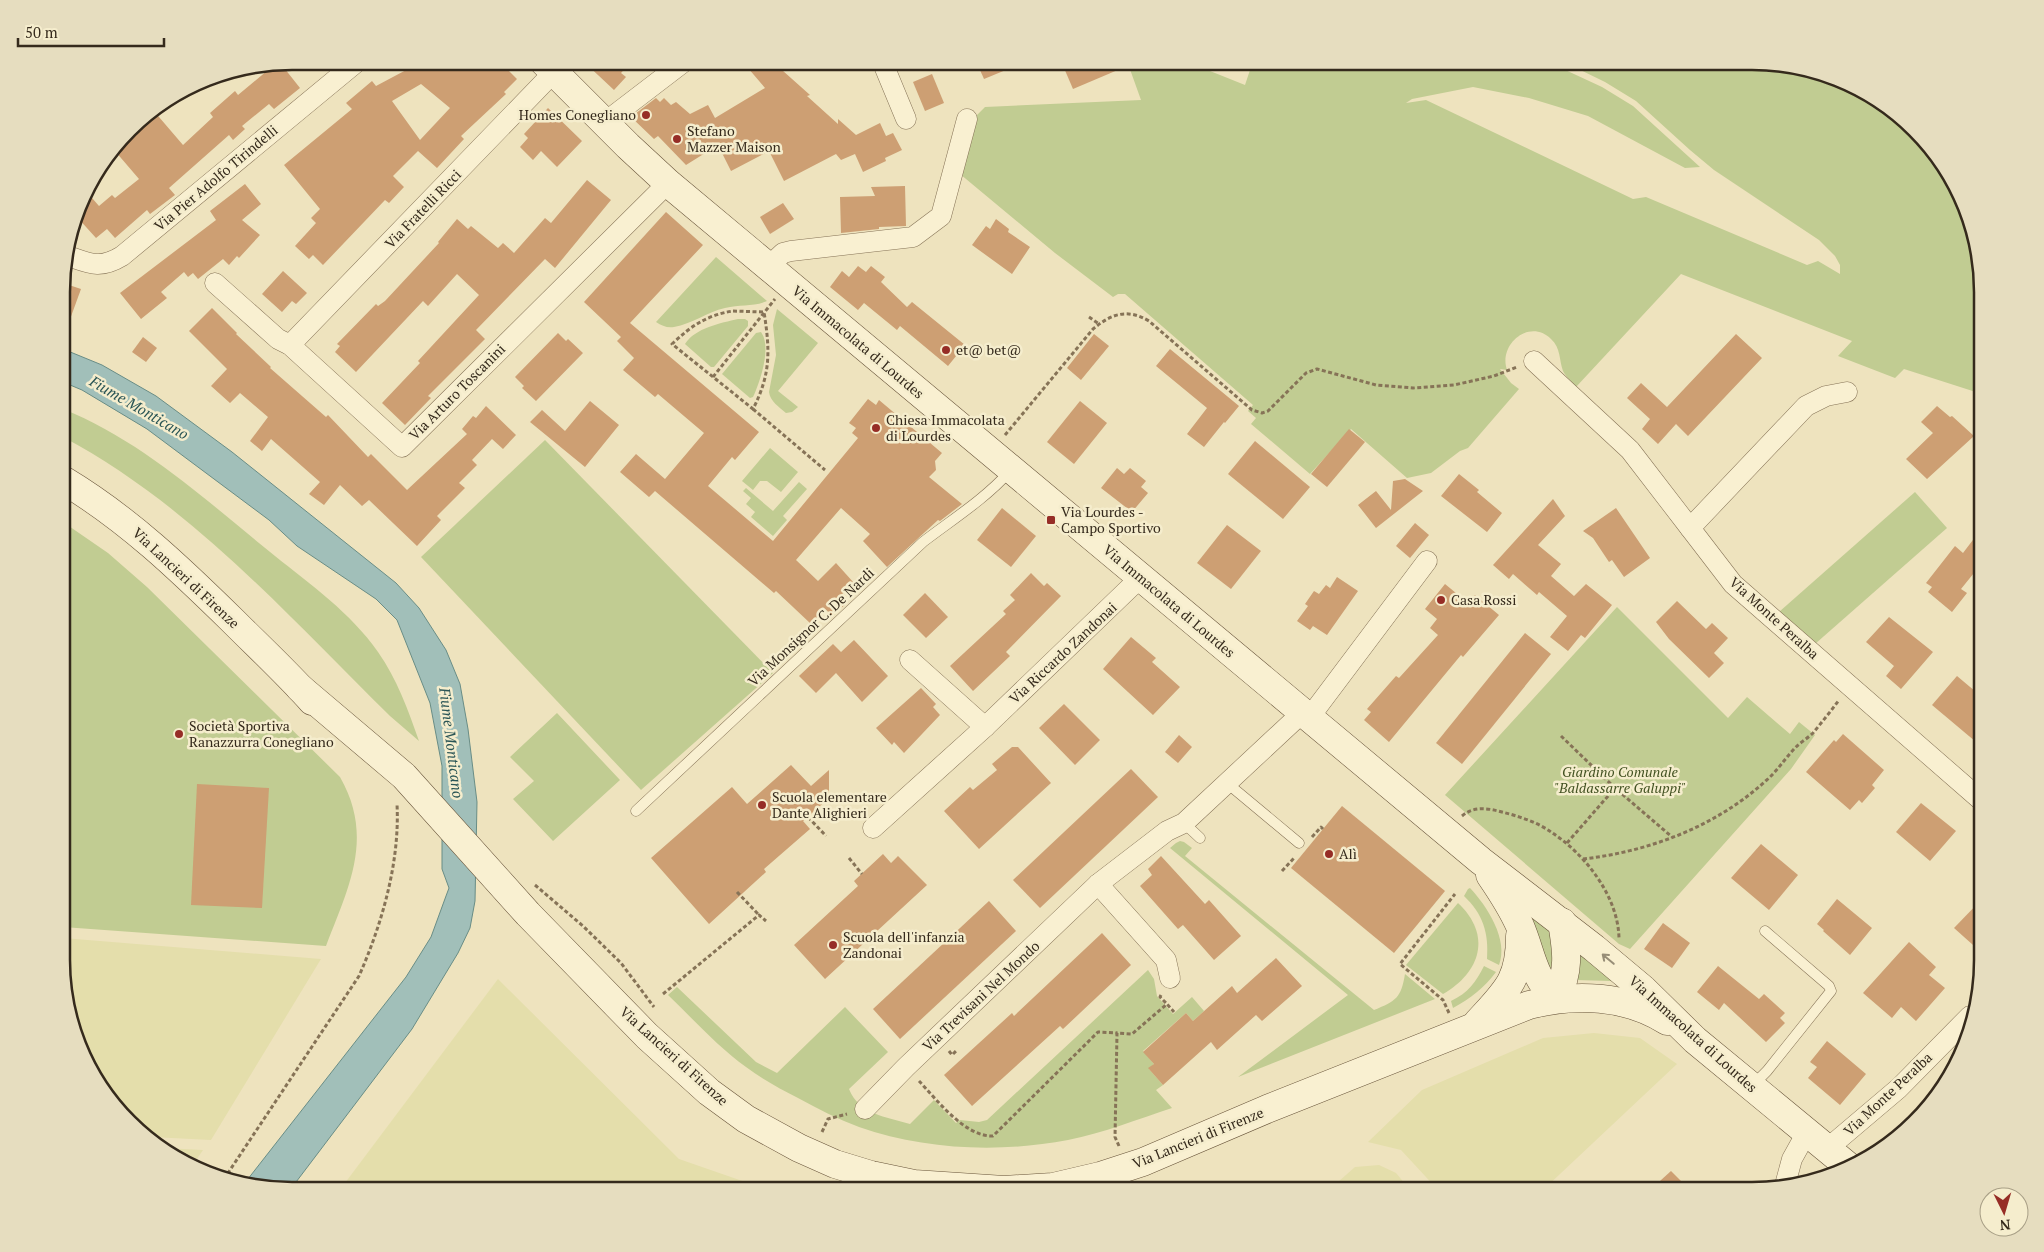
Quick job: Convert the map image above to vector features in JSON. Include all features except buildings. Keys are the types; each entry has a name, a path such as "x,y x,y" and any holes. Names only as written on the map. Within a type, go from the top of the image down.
{"main road":[{"name":"Via Immacolata di Lourdes","path":"552,70 604,123 668,182 768,267 1481,861 1562,922 1643,989 1695,1040 1843,1162"},
{"name":"Via Lancieri di Firenze","path":"70,485 111,511 149,541 300,688 404,776 491,877 647,1036 709,1092 746,1119 799,1148 835,1164 871,1175 904,1182"},
{"name":"Via Lancieri di Firenze","path":"300,688 401,807 491,877"},
{"name":"Via Immacolata di Lourdes","path":"1481,861 1500,889 1520,927 1537,976 1545,988 1556,998"},
{"path":"1556,998 1563,984 1567,967 1562,922"},
{"name":"Via Immacolata di Lourdes","path":"1465,1018 1502,995 1515,976 1520,952 1520,927"},
{"name":"Via Lancieri di Firenze","path":"1072,1182 1100,1176 1143,1162 1267,1110 1465,1018 1520,1008 1556,998 1593,997 1637,1007 1658,1016 1695,1040"}],"street":[{"name":"Via Pier Adolfo Tirindelli","path":"73,258 96,266 110,263 122,256 347,70"},
{"name":"Via Fratelli Ricci","path":"290,345 546,70"},
{"path":"604,123 673,70"},
{"path":"886,70 906,119"},
{"path":"768,267 783,253 791,251 913,237 940,216 967,119"},
{"name":"Via Arturo Toscanini","path":"215,283 278,339 290,345 402,447 668,182"},
{"name":"Via Monte Peralba","path":"1534,361 1630,450 1733,584 1974,794"},
{"path":"1690,528 1806,406 1826,396 1847,392"},
{"name":"Via Trevisani Nel Mondo","path":"865,1109 906,1067 1098,884 1167,831 1184,824 1227,783 1306,715 1427,561"},
{"name":"Via Riccardo Zandonai","path":"873,828 985,726 1140,578"},
{"path":"910,660 985,726"},
{"path":"1098,884 1166,960 1170,978"},
{"name":"Via Monte Peralba","path":"1817,1140 1899,1088 1965,1021"},
{"path":"1786,1179 1792,1159 1817,1140"}],"lane":[{"name":"Via Monsignor C. De Nardi","path":"636,811 923,542 997,486 1001,461"},
{"path":"1227,783 1300,843"},
{"path":"1184,824 1200,838"},
{"path":"1752,1087 1768,1071 1831,991 1830,986 1765,931"}],"path":[{"path":"713,377 776,298"},
{"path":"764,312 733,311 718,313 700,321 672,344 825,470"},
{"path":"753,409 762,392 769,357 764,312"},
{"path":"1001,461 1093,330 1114,315 1124,313 1142,316 1149,321 1252,410 1257,412 1268,411 1306,373 1317,369 1376,384 1434,388 1494,376 1534,361"},
{"path":"1089,317 1099,324"},
{"path":"1583,859 1627,852 1672,838 1690,831 1745,798 1771,776 1791,755 1795,748 1812,733 1851,686"},
{"path":"1562,736 1615,788 1672,838"},
{"path":"1566,843 1615,788"},
{"path":"229,1172 359,976 372,947 391,877 401,807"},
{"path":"1462,816 1468,810 1480,808 1508,813 1550,831 1566,843 1583,859 1605,890 1617,920 1619,944"},
{"path":"808,817 826,836"},
{"path":"848,858 862,874"},
{"path":"530,880 583,926 620,963 660,1013"},
{"path":"737,892 766,921"},
{"path":"1455,894 1400,964 1443,1000 1449,1013 1465,1018"},
{"path":"663,994 759,915"},
{"path":"906,1067 959,1122 980,1134 993,1136 1098,1032 1132,1034 1167,1004 1174,1012"},
{"path":"1117,1033 1115,1137 1119,1147"},
{"path":"822,1132 828,1119 865,1109"},
{"path":"816,1130 829,1135"},
{"path":"1114,1149 1127,1144"}],"shaded area":[{"path":"70,939 321,959 211,1140 159,1137 135,1117 107,1083 87,1045 74,1003 70,974"},
{"path":"498,979 679,1159 745,1182 346,1182"},
{"path":"1594,1033 1640,1038 1677,1064 1552,1182 1431,1182 1401,1150 1368,1142 1422,1090 1543,1038"},
{"path":"175,1149 203,1150 196,1160"},
{"path":"1379,1165 1396,1173 1403,1182 1338,1182 1355,1167"}],"green space":[{"path":"1130,70 1208,70 1245,85 1250,70 1565,70 1602,87 1633,106 1700,167 1685,168 1588,116 1529,98 1473,87 1412,99 1406,103 1426,100 1633,199 1646,197 1807,265 1818,261 1840,274 1840,265 1835,256 1819,240 1714,170 1636,101 1580,70 1766,70 1795,74 1823,82 1863,100 1898,125 1928,157 1951,194 1962,221 1970,249 1974,278 1974,391 1904,369 1895,378 1838,356 1852,341 1681,274 1576,387 1563,371 1558,350 1551,339 1543,333 1534,331 1518,337 1511,343 1507,351 1505,360 1507,370 1500,369 1511,383 1519,389 1468,448 1460,451 1431,473 1407,478 1351,429 1310,474 1251,424 1256,418 1248,411 1253,405 1125,294 1118,294 1113,297 1055,253 960,174 975,117 985,107 1141,100"},
{"path":"716,257 767,301 718,310 674,327 656,322"},
{"path":"777,309 818,343 778,391 798,407 792,412 786,413 773,401 769,392 776,355 773,325"},
{"path":"738,319 748,321 748,326 714,367 711,367 685,344 689,338 702,330 716,324"},
{"path":"761,332 765,346 764,364 756,391 753,397 750,398 722,374 756,333"},
{"path":"70,412 121,438 174,475 343,612 367,638 385,662 402,695 419,741 390,716 236,564 154,495 110,464 70,441"},
{"path":"545,440 773,673 641,790 421,557"},
{"path":"770,448 798,472 781,492 767,481 760,481 753,490 742,481"},
{"path":"799,482 807,489 783,516 787,520 773,536 751,517 755,512 746,504 751,498 743,491 746,488 773,511"},
{"path":"1915,492 1947,528 1815,644 1779,612"},
{"name":"Società Sportiva Ranazzurra Conegliano","path":"70,527 108,553 147,587 340,777 350,799 356,821 357,842 349,883 326,946 70,928"},
{"name":"Giardino Comunale \"Baldassarre Galuppi\"","path":"1617,607 1728,718 1747,697 1790,734 1799,722 1815,735 1791,769 1630,949 1619,944 1445,795"},
{"path":"557,713 620,780 553,841 513,799 534,781 510,757"},
{"path":"1180,841 1192,848 1185,856 1374,1010 1396,998 1402,988 1405,974 1435,999 1238,1077 1348,995 1170,848"},
{"path":"1470,888 1483,904 1499,934 1501,955 1499,965 1487,959 1486,932 1476,910 1464,896"},
{"path":"1525,901 1555,936 1551,975"},
{"path":"1458,903 1469,915 1475,928 1478,940 1477,952 1473,964 1466,975 1443,994 1406,965"},
{"path":"1575,950 1624,984 1611,981 1575,980"},
{"path":"1484,966 1496,972 1477,992 1453,1008 1451,1001 1471,986"},
{"path":"1148,970 1154,979 1157,996 1173,1014 1192,997 1204,1011 1193,1021 1186,1013 1143,1051 1154,1064 1149,1069 1163,1085 1156,1090 1172,1108 1108,1130 1081,1137 1016,1147 989,1148 936,1145 884,1135 843,1121 785,1091 752,1071 716,1042 668,995 677,987 756,1062 777,1073 845,1007 888,1052 849,1089 859,1104 874,1113 910,1124 934,1100 956,1123 960,1120 979,1122 987,1120"}],"water":[{"name":"Fiume Monticano","path":"70,352 102,365 156,396 232,452 396,583 419,608 446,650 460,684 468,729 477,802 475,901 470,928 458,953 412,1029 296,1182 278,1182 249,1178 406,977 431,937 449,888 442,869 442,766 430,703 397,620 376,599 297,546 269,520 147,429 82,390 70,385"}],"place":[{"name":"Homes Conegliano","path":"646,115"},
{"name":"Stefano Mazzer Maison","path":"677,139"},
{"name":"et@ bet@","path":"946,350"},
{"name":"Chiesa Immacolata di Lourdes","path":"876,428"},
{"name":"Via Lourdes - Campo Sportivo","path":"1051,520"},
{"name":"Casa Rossi","path":"1441,600"},
{"name":"Società Sportiva Ranazzurra Conegliano","path":"179,734"},
{"name":"Scuola elementare Dante Alighieri","path":"762,805"},
{"name":"Alì","path":"1329,854"},
{"name":"Scuola dell'infanzia Zandonai","path":"833,945"}]}
